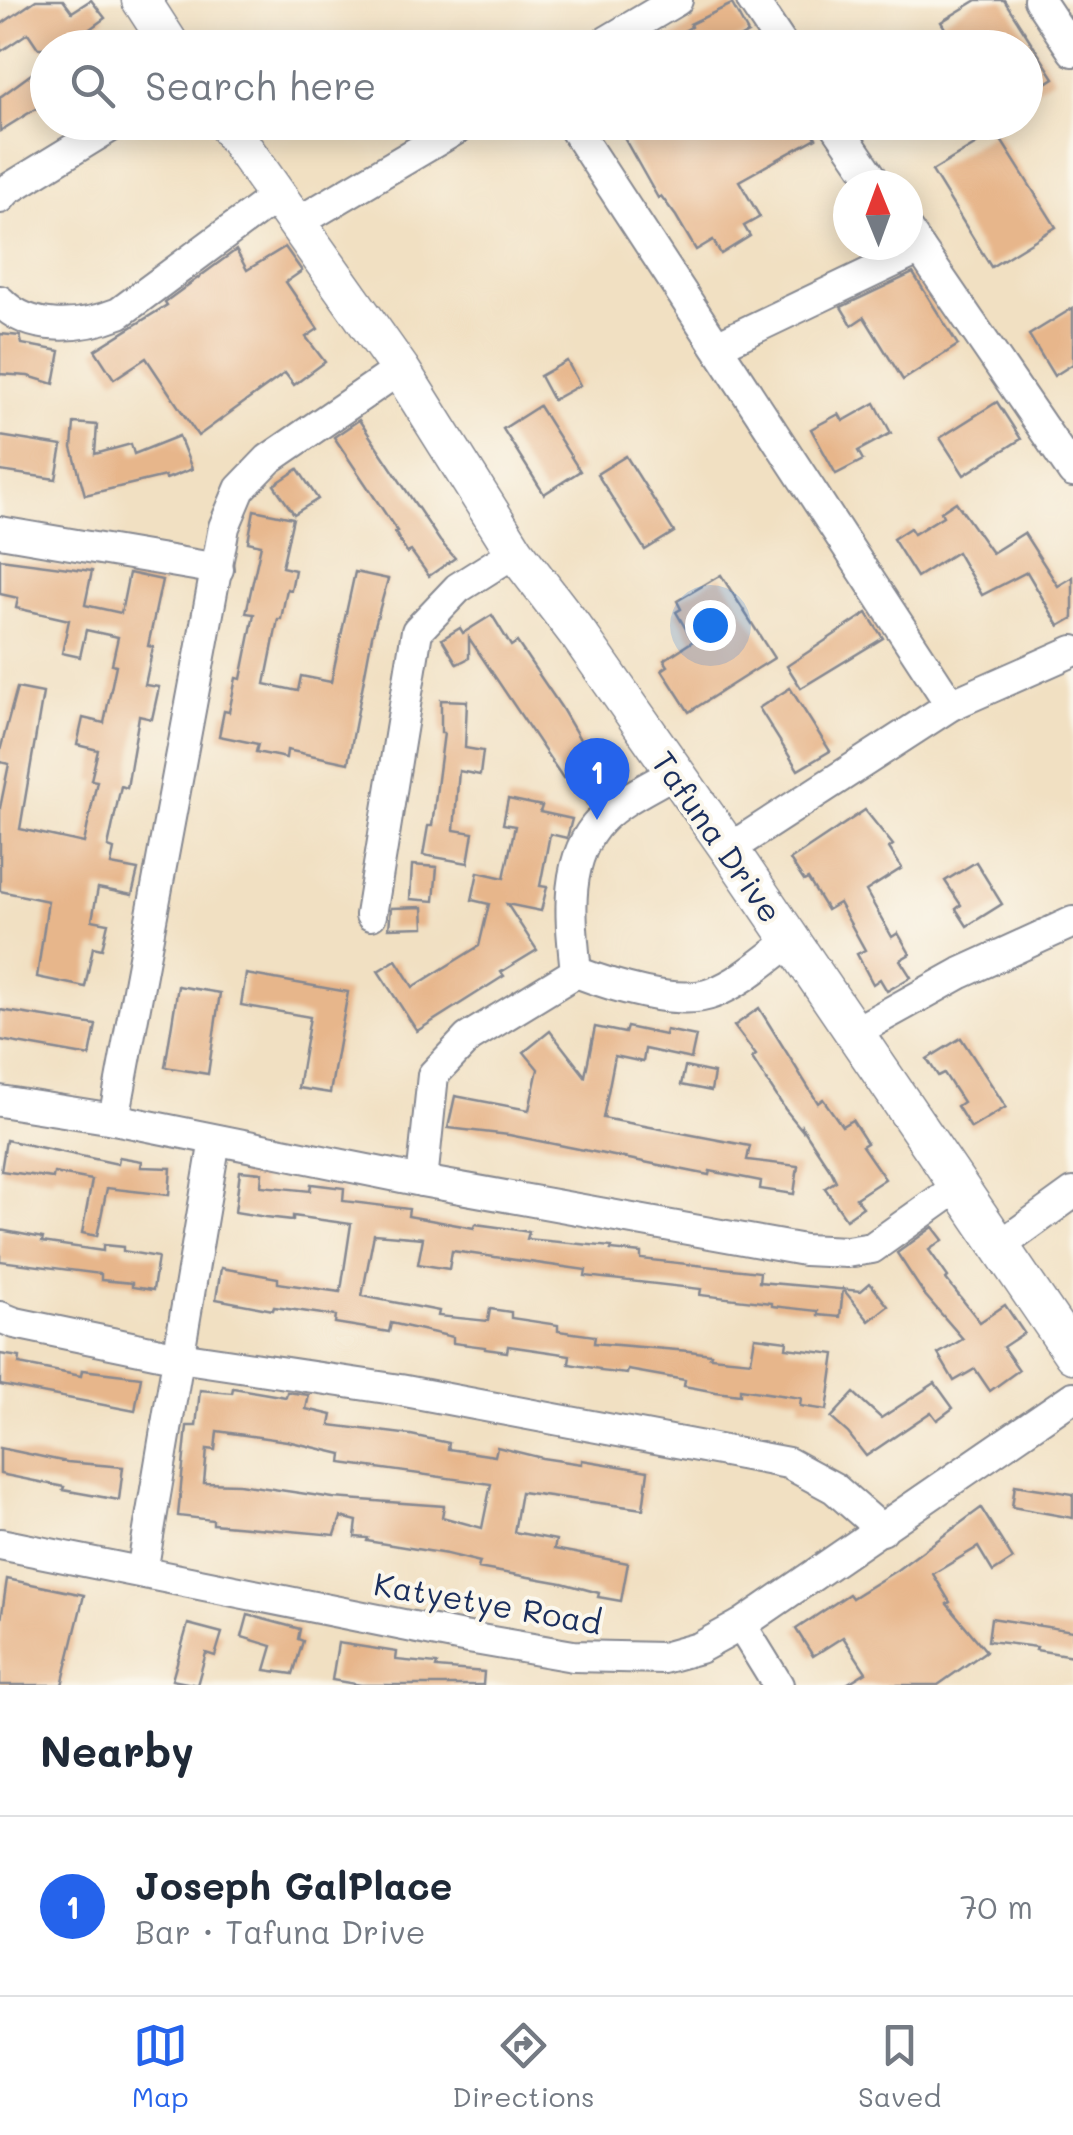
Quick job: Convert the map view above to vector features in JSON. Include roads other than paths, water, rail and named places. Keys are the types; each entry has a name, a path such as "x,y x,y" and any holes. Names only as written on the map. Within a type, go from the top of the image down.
{"main road":[{"path":"141,0 160,30"},
{"name":"Tafuna Drive","path":"238,140 400,369 515,552 581,638 729,849 1073,1354"}],"street":[{"path":"626,30 676,0"},
{"path":"752,0 772,30"},
{"path":"1039,0 1073,51"},
{"path":"0,198 89,140"},
{"path":"0,300 13,314 54,324 69,326 106,318 288,209 431,140"},
{"path":"582,140 951,705"},
{"path":"846,140 866,170"},
{"path":"923,253 1073,472"},
{"path":"716,346 877,260"},
{"path":"114,1119 224,527 240,489 269,459 400,369"},
{"path":"0,532 218,570"},
{"path":"371,915 417,631 458,588 515,552"},
{"path":"729,849 951,705 1073,650"},
{"path":"576,972 570,911 576,869 588,838 602,818 675,772"},
{"path":"853,1033 961,973 1073,922"},
{"path":"422,1181 433,1075 468,1038 576,972 637,990 685,998 711,994 744,976 790,940"},
{"path":"3,1107 114,1119 422,1181 804,1250 847,1252 872,1248 959,1186"},
{"path":"142,1572 215,1140"},
{"path":"1001,1246 1073,1194"},
{"path":"0,1317 15,1324 179,1357 400,1390 788,1463 834,1488 882,1530"},
{"name":"Katyetye Road","path":"0,1544 463,1638 572,1656 663,1658 699,1648 741,1626 1073,1397"},
{"path":"741,1626 778,1685"}],"place":[{"name":"Joseph GalPlace","path":"597,820"}]}
